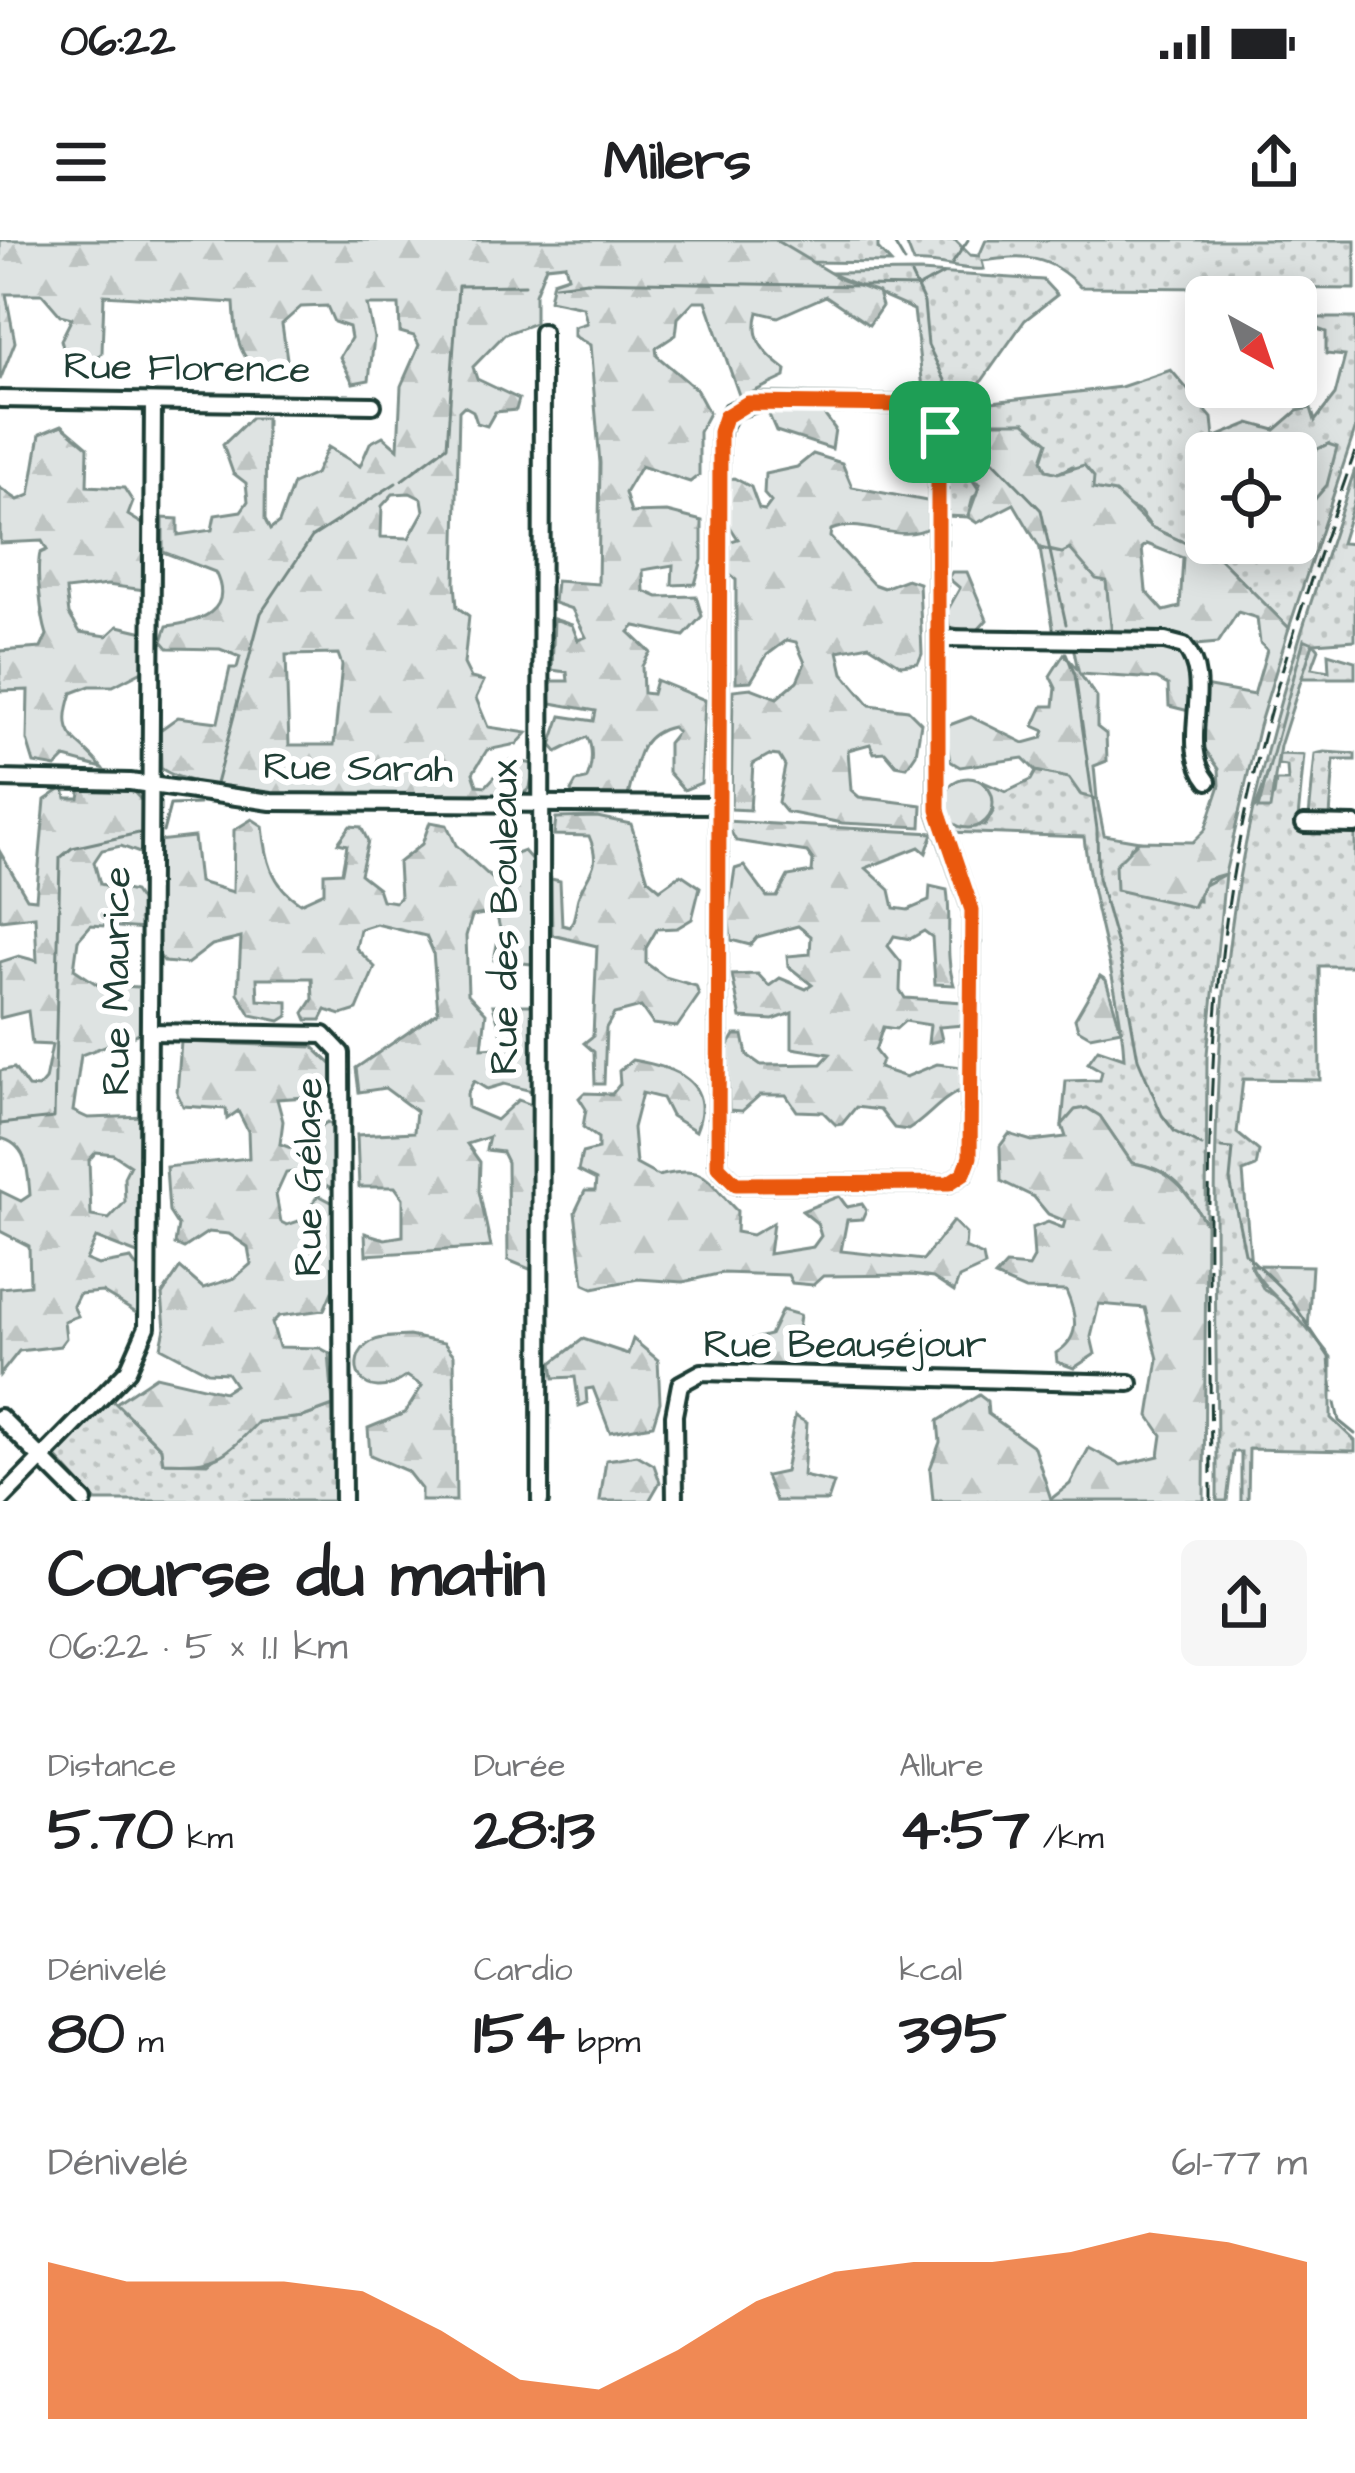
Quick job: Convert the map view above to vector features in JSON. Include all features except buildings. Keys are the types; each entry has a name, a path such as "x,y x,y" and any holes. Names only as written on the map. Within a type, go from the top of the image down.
{"street":[{"name":"Rue des Bouleaux","path":"540,1501 542,332"},
{"name":"Rue Florence","path":"0,399 373,405"},
{"path":"759,402 912,405 934,416 940,432 938,810 972,910 970,1157 957,1179 940,1185 745,1185 722,1174 716,1145 717,805 720,432 731,411 759,402"},
{"name":"Rue Maurice","path":"0,1501 128,1370 145,1339 151,1258 153,403"},
{"path":"938,638 1165,641 1184,646 1197,672 1195,751 1208,782"},
{"name":"Rue Sarah","path":"0,779 149,787 271,802 717,805"},
{"path":"1304,824 1355,824"},
{"name":"Rue Gélase","path":"150,1032 324,1035 341,1053 343,1501"},
{"name":"Rue Beauséjour","path":"675,1501 677,1390 702,1372 1130,1383"},
{"path":"0,1417 84,1501"}],"green space":[{"path":"0,240 775,240 842,280 878,293 882,306 869,325 826,296 778,317 758,312 758,338 786,370 785,377 740,398 706,301 694,301 678,318 676,335 656,348 657,356 696,389 709,413 699,432 699,475 690,482 641,466 625,493 631,513 667,512 702,521 702,560 695,584 672,585 673,565 643,570 644,591 658,597 696,596 702,616 684,636 635,626 629,632 650,652 642,666 643,693 652,694 656,680 705,700 701,783 684,790 668,772 668,743 677,732 672,727 644,745 627,799 575,797 571,791 576,782 586,780 590,770 587,737 557,752 551,745 561,716 594,721 596,711 551,703 547,687 553,681 568,681 567,672 552,670 554,619 572,625 578,640 586,637 572,609 554,603 556,581 598,584 600,463 590,345 574,336 574,327 587,323 583,307 549,300 553,281 568,276 565,264 546,266 535,294 535,323 505,334 473,367 477,379 519,399 516,410 495,412 487,426 477,423 473,411 464,406 459,411 455,583 457,607 469,616 464,664 471,678 484,681 476,698 488,727 527,733 517,744 487,750 473,773 477,785 486,786 510,760 534,764 530,788 522,795 268,793 199,783 161,768 160,730 178,717 218,722 230,668 237,668 240,657 220,649 168,648 162,641 167,626 202,618 220,597 215,572 163,552 163,518 178,519 178,535 212,530 215,515 241,511 248,501 246,483 233,473 223,445 251,418 266,418 265,520 270,530 279,523 293,484 315,474 328,447 360,466 370,443 383,436 398,449 401,386 419,345 414,336 400,332 399,305 367,305 374,338 369,380 353,383 340,357 351,338 349,327 334,322 327,306 301,307 282,324 287,359 281,372 269,377 244,355 234,303 104,295 102,353 92,362 65,355 61,340 72,318 60,315 42,294 6,294 15,342 0,380","holes":["410,493 422,499 424,511 409,538 381,537 382,506 393,494","338,654 342,665 334,745 289,745 286,655"]},
{"path":"775,240 878,240 878,249 891,263 808,262"},
{"path":"905,240 955,240 970,255 979,256 986,240 1355,240 1355,289 1317,289 1317,276 1185,276 1185,288 1080,287 1058,268 1036,259 982,261 984,269 914,263"},
{"path":"920,272 1043,280 1057,295 1025,320 972,395 950,403 924,397 914,310 829,273"},
{"path":"1317,318 1355,318 1355,430 1317,544 1317,492 1328,444 1317,450 1317,432 1228,432 1250,423 1275,430 1297,411 1311,408 1315,421 1335,395 1345,356 1326,354 1326,332 1317,329"},
{"path":"1171,370 1185,386 1185,408 1203,408 1212,418 1213,432 1185,432 1185,543 1151,527 1140,512 1092,489 1072,466 1058,473 1046,470 1025,422 983,424 958,475 968,473 981,493 973,497 968,517 946,516 943,418 983,403 1121,387"},
{"path":"767,410 821,410 835,429 832,449 776,431"},
{"path":"948,422 1025,422 1048,442 1042,460 1046,470 1058,473 1084,465 1094,477 1093,489 1115,493 1151,527 1185,543 1185,564 1225,564 1289,628 1259,726 1225,874 1207,879 1193,907 1116,890 1115,865 1139,841 1193,842 1205,830 1220,785 1219,769 1202,745 1204,686 1254,695 1267,650 1260,643 1257,618 1238,612 1218,643 1196,645 1175,634 1112,633 1106,581 1096,579 1070,549 1062,553 1040,548 1014,504 977,523 968,517 980,484 953,469","holes":["1147,544 1183,558 1180,607 1164,611 1146,591 1142,548"]},
{"path":"62,425 88,447 87,486 124,488 133,502 128,515 146,526 145,590 107,585 66,590 69,614 80,632 107,636 118,626 144,632 144,670 113,686 90,686 72,693 68,730 102,768 65,758 56,767 34,763 27,740 28,690 0,691 0,651 41,648 47,635 39,571 40,553 47,550 42,541 0,543 0,488 18,500 30,495 40,434"},
{"path":"1328,444 1337,447 1327,485 1317,497 1317,450"},
{"path":"813,454 842,463 852,487 932,502 932,526 919,531 843,527 831,530 830,537 873,584 884,588 907,579 919,583 922,654 918,663 901,665 869,645 838,651 843,673 870,705 908,710 921,723 916,754 907,767 896,765 885,752 874,753 870,744 848,750 851,790 859,797 922,805 921,827 842,823 786,812 778,802 785,766 779,756 769,755 753,764 750,810 731,809 733,690 751,688 777,698 797,681 805,663 796,642 787,640 767,655 751,681 736,682 736,580 725,571 725,543 738,539 725,519 725,480 734,478 751,487 759,509 765,510 771,502 764,494 765,474 797,467"},
{"path":"1355,469 1355,498 1341,543 1355,544 1355,640 1314,643 1319,649 1312,668 1329,671 1328,653 1355,661 1355,678 1301,678 1313,643 1256,807 1274,795 1276,781 1288,781 1287,766 1278,765 1279,754 1304,755 1297,830 1355,832 1355,966 1319,966 1320,1080 1243,1079 1237,1133 1259,1151 1256,1167 1243,1172 1251,1266 1264,1290 1287,1302 1331,1357 1331,1418 1355,1441 1355,1451 1249,1449 1248,1501 1241,1501 1241,1452 1233,1452 1227,1501 1217,1501 1216,1158 1228,954 1263,769"},
{"path":"1040,549 1062,553 1070,549 1106,580 1112,633 1054,633"},
{"path":"1225,564 1310,564 1289,628"},
{"path":"952,572 967,572 987,620 976,632 949,627 947,611 960,588 948,578"},
{"path":"1304,639 1313,643 1280,746 1270,809 1258,809"},
{"path":"1073,646 1153,646 1182,653 1188,662 1189,711 1169,706 1168,685 1157,679 1080,674 1097,698 1097,727 1106,734 1107,761 1094,766 1097,799 1081,795 1069,778 1036,771 1023,758 960,767 950,761 944,727 971,717 1024,743 1042,738 1045,731 1034,726 1043,706 1054,706 1056,688 1050,676 1064,654 1078,670"},
{"path":"1315,754 1355,754 1355,760 1334,760 1330,817 1309,817"},
{"path":"1036,771 1070,778 1080,794 1097,799 1104,835 1139,841 1131,847 1117,890 1199,901 1199,888 1225,874 1207,1054 1206,1224 1168,1176 1132,1163 1100,1116 1087,1108 1076,1110 1062,1125 1066,1081 1100,1080 1102,1071 1088,1063 1098,1049 1124,1058 1084,837 948,832 948,824 985,826 994,810 981,781 1006,792 1031,780"},
{"path":"968,778 986,785 993,803 986,821 968,828 950,821 943,803 950,785"},
{"path":"64,787 66,798 79,798 81,787 131,789 143,802 145,855 121,846 102,850 94,862 100,884 134,892 145,909 145,929 91,925 78,940 74,969 98,985 139,987 145,994 145,1031 81,1055 73,1111 88,1118 145,1116 145,1257 96,1238 86,1260 98,1265 131,1259 144,1278 143,1317 102,1292 79,1294 73,1306 78,1316 64,1321 66,1338 60,1346 19,1351 0,1375 0,1288 30,1285 29,1246 0,1231 0,1191 21,1201 30,1195 21,1152 0,1138 0,1071 14,1068 28,1087 38,1088 45,1080 52,1045 32,1044 28,1011 0,1018 0,962 19,956 37,961 35,916 0,920 0,852 27,898 36,899 45,800","holes":["96,1152 113,1154 130,1165 124,1177 125,1202 109,1219 91,1216 89,1160"]},
{"path":"597,817 631,824 648,879 660,889 681,874 700,887 692,919 677,928 657,929 646,948 646,963 665,977 696,986 699,995 677,1027 653,1024 641,1007 614,1014 606,1028 604,1084 595,1084 594,1052 584,1043 593,1036 597,946 552,935 551,879 560,881 562,925 570,927 594,856 589,836 554,835 556,818"},
{"path":"252,819 263,826 276,879 300,903 324,892 324,873 342,872 347,845 338,843 350,826 361,827 368,841 360,874 378,888 382,900 395,902 400,897 398,863 422,844 430,822 447,825 456,845 495,881 502,882 513,855 524,851 532,860 532,964 494,960 500,929 496,912 472,916 466,936 468,994 486,1013 482,1048 498,1047 503,1038 493,1005 532,1005 532,1091 504,1084 487,1089 474,1081 467,1094 468,1108 496,1120 518,1100 532,1105 532,1270 508,1260 507,1162 502,1152 486,1150 489,1137 467,1144 480,1162 479,1191 491,1247 366,1255 365,1233 385,1239 403,1236 403,1198 395,1187 359,1187 357,1135 414,1132 416,1111 385,1088 359,1092 356,1068 438,1012 433,952 426,936 376,924 360,929 356,948 375,967 357,1010 341,1015 326,1010 321,1020 307,1020 304,1013 313,999 312,978 257,978 258,1000 288,1002 288,1016 280,1021 251,1015 238,993 241,938 212,945 187,964 164,962 156,951 157,841 194,837 199,882 233,892 234,830"},
{"path":"725,821 933,833 926,853 919,847 866,868 890,890 894,908 908,910 929,901 930,886 947,890 954,985 935,984 932,937 924,931 910,939 894,936 888,946 901,962 900,990 905,998 963,1002 963,1025 939,1027 942,1040 928,1043 930,1025 905,1021 896,1029 883,1027 875,1051 882,1060 879,1068 906,1077 937,1064 963,1067 962,1090 908,1130 894,1128 880,1110 856,1107 836,1125 823,1112 797,1111 786,1095 760,1095 742,1111 729,1110 727,1048 735,1035 743,1035 747,1055 761,1065 821,1064 830,1054 792,1048 792,1013 773,1020 741,1018 732,975 758,974 769,986 780,978 806,989 812,985 788,966 787,956 810,954 811,936 798,926 757,937 750,945 731,940 728,913 735,869 744,866 767,897 777,897 788,876 812,872 813,860 807,852 736,841"},
{"path":"1100,976 1106,980 1121,1030 1090,1036 1078,1029 1075,1019"},
{"path":"181,1042 313,1047 335,1068 338,1095 277,1099 283,1121 280,1144 291,1148 327,1122 338,1129 335,1190 300,1171 286,1173 276,1195 281,1222 287,1225 302,1220 318,1195 335,1204 333,1289 324,1310 279,1316 272,1323 279,1347 320,1348 329,1353 333,1406 303,1417 258,1422 217,1457 163,1462 161,1448 116,1403 156,1376 224,1392 235,1385 227,1373 208,1372 161,1347 165,1328 162,1295 180,1268 203,1288 235,1278 251,1264 248,1247 229,1234 208,1232 184,1248 175,1244 178,1226 169,1212 166,1167 249,1158 248,1131 238,1111 227,1119 226,1109 183,1106 177,1093"},
{"path":"632,1060 687,1079 696,1088 701,1114 696,1131 671,1116 662,1098 642,1093 633,1128 636,1164 658,1176 687,1172 704,1177 737,1211 736,1232 752,1235 773,1223 769,1254 813,1247 821,1236 817,1223 802,1211 839,1196 847,1207 862,1204 866,1210 862,1219 847,1220 841,1251 923,1260 953,1221 966,1234 965,1248 983,1256 985,1266 959,1278 954,1292 933,1278 912,1275 823,1276 813,1285 792,1283 788,1275 722,1273 683,1282 638,1279 593,1288 584,1284 575,1212 585,1191 595,1191 596,1180 578,1171 582,1153 598,1149 598,1138 583,1127 586,1109 579,1098 584,1093 612,1094 620,1084 619,1071"},
{"path":"1087,1108 1100,1116 1132,1163 1158,1170 1177,1183 1206,1224 1204,1501 933,1501 930,1469 940,1442 938,1421 979,1395 987,1401 988,1414 1034,1447 1051,1499 1070,1484 1089,1448 1121,1465 1159,1456 1162,1435 1149,1416 1158,1359 1145,1308 1099,1304 1091,1337 1095,1354 1074,1368 1057,1362 1056,1353 1073,1333 1073,1309 1066,1291 1025,1290 995,1277 1006,1265 1029,1267 1034,1258 1032,1228 1048,1222 1063,1228 1065,1221 1048,1214 1034,1197 1001,1181 1000,1146 1009,1134 1032,1141 1066,1137 1062,1125 1075,1110"},
{"path":"1251,1265 1312,1266 1308,1330 1263,1283"},
{"path":"782,1310 800,1315 796,1344 802,1368 741,1366 742,1342 770,1335"},
{"path":"409,1336 444,1343 454,1355 456,1501 421,1501 421,1489 407,1471 370,1455 368,1428 405,1413 422,1386 407,1376 391,1385 367,1384 360,1378 358,1359 375,1340"},
{"path":"583,1339 628,1354 633,1339 658,1360 660,1402 653,1425 610,1432 593,1388 586,1389 587,1403 579,1406 575,1377 554,1378 552,1363"},
{"path":"111,1399 161,1448 163,1462 208,1463 258,1422 303,1417 333,1406 334,1501 96,1501 55,1456"},
{"path":"795,1416 807,1423 803,1476 834,1483 828,1501 776,1501 766,1476 785,1472"},
{"path":"637,1455 654,1465 660,1482 649,1501 600,1501 606,1460"}],"waterway":[{"path":"892,240 905,262"},
{"path":"952,264 968,240"},
{"path":"555,285 587,281 919,287 943,274"},
{"path":"911,275 924,303 928,345 954,399"},
{"path":"402,480 447,446 458,286 525,285"},
{"path":"962,414 985,452 1041,510 1066,624"},
{"path":"216,784 261,613 312,537 396,483"},
{"path":"1066,653 1075,675 1097,829 1098,878 1119,952 1138,1059 1162,1115 1175,1132 1202,1146"},
{"path":"163,832 170,805 199,804"},
{"path":"0,1124 54,1118 60,858 72,848 139,833"},
{"path":"1221,1148 1233,1149 1230,1180 1245,1253 1288,1295 1329,1357 1330,1372"},
{"path":"1332,1382 1333,1392"},
{"path":"1335,1403 1339,1421 1355,1434"}],"railway":[{"path":"1211,1501 1211,1113 1232,881 1269,718 1355,452"}],"route":[{"path":"748,403 912,405 930,412 940,432 938,810 972,910 968,1166 957,1179 940,1185 736,1184 722,1174 716,1145 722,424 731,411 748,403"}]}
